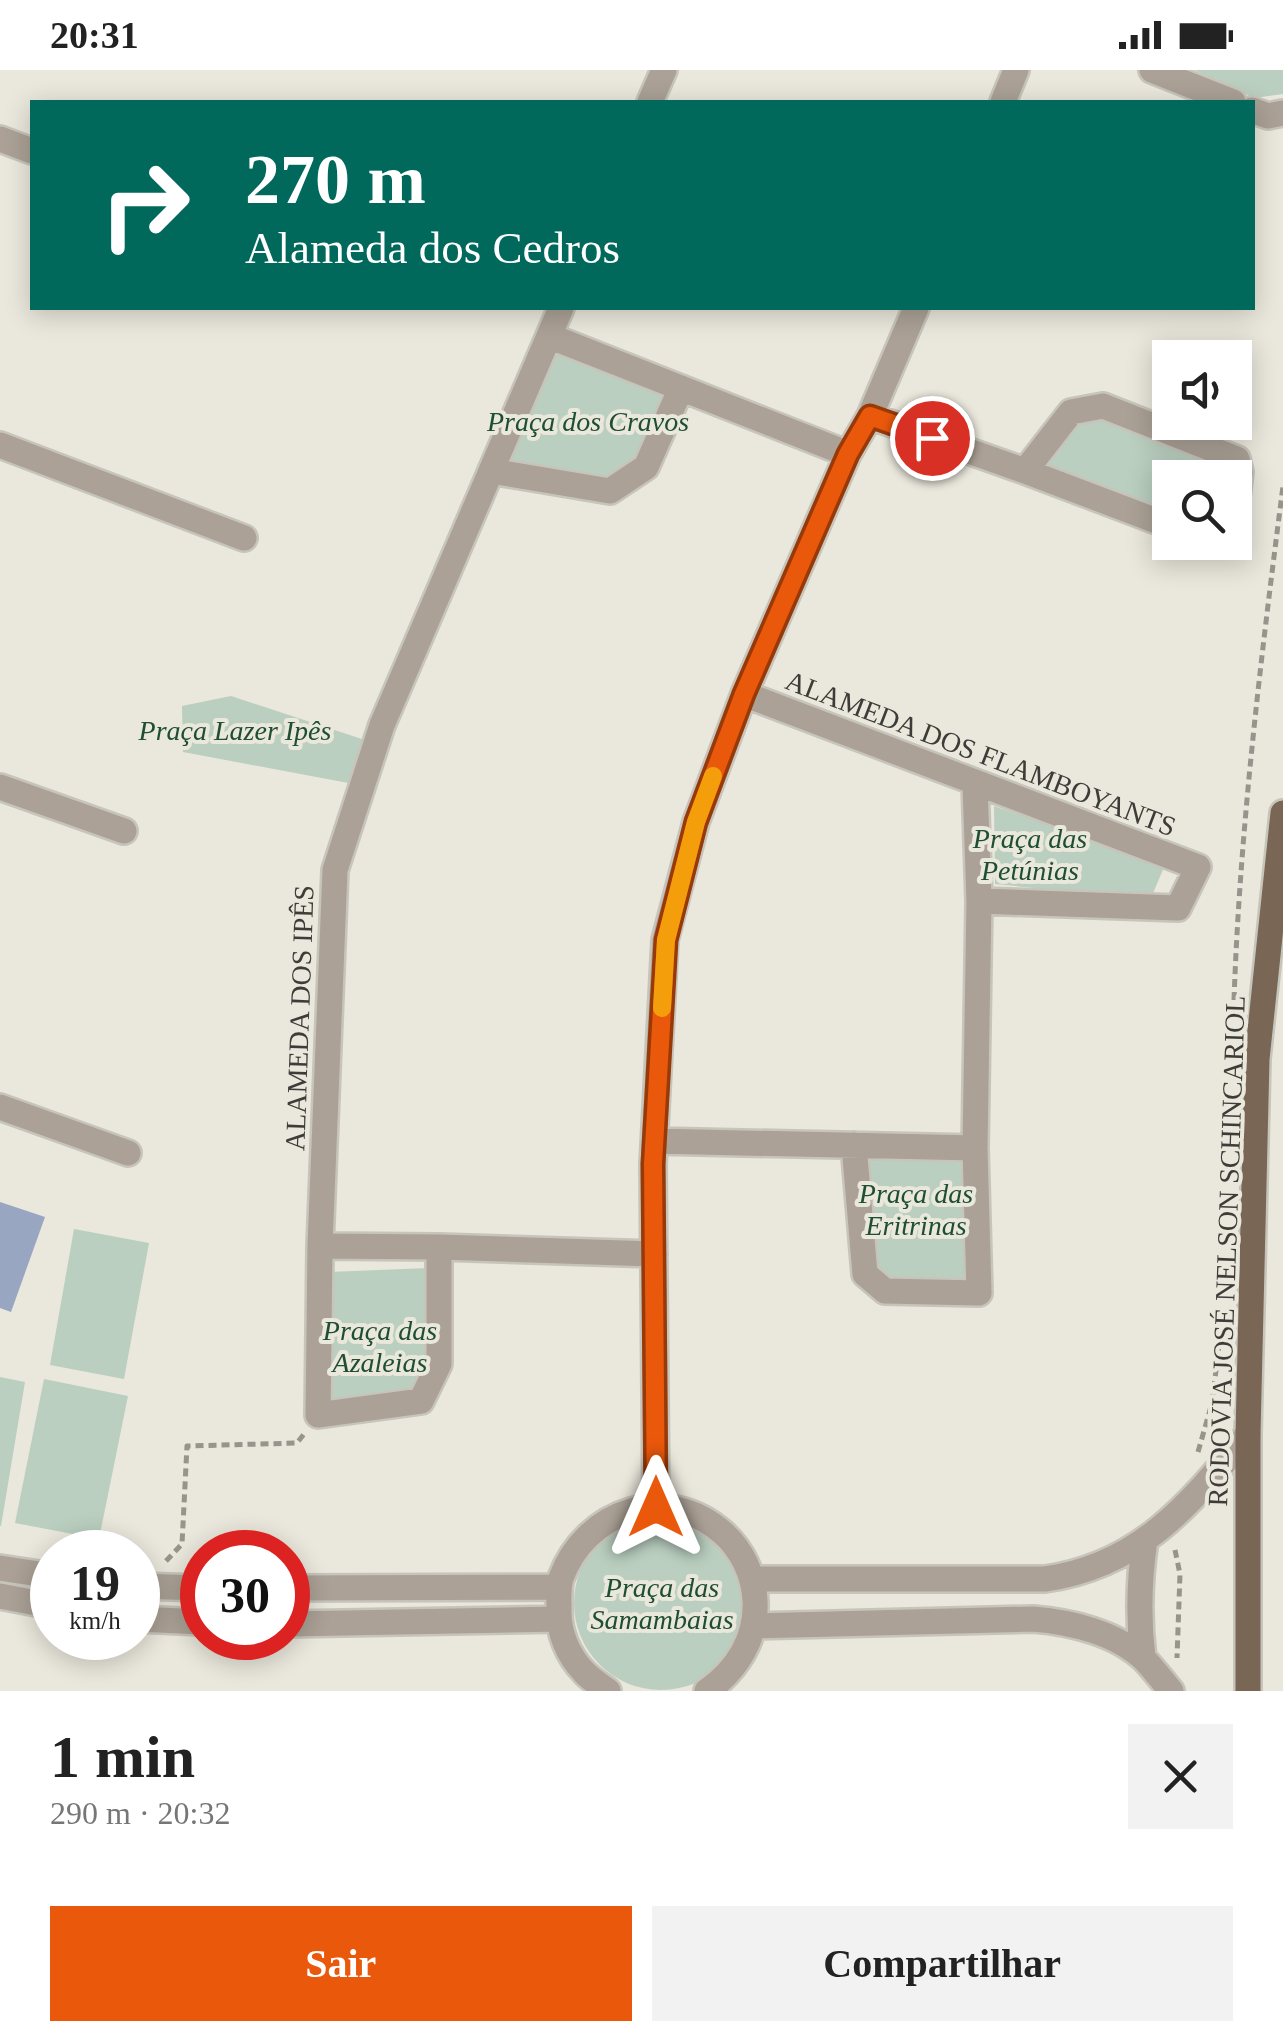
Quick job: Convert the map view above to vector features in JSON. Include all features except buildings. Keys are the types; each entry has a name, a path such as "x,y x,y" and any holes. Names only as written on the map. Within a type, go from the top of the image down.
{"main road":[{"name":"RODOVIA JOSÉ NELSON SCHINCARIOL","path":"1248,1691 1248,1434 1257,1060 1283,813"}],"street":[{"path":"651,100 664,70"},
{"path":"1003,100 1016,70"},
{"path":"1152,70 1184,76 1229,100"},
{"path":"1255,111 1268,116 1283,112"},
{"path":"0,138 30,150"},
{"name":"ALAMEDA DOS IPÊS","path":"318,1416 320,1246 335,870 382,725 561,310"},
{"path":"656,1507 654,1140 666,940 696,822 744,694 915,310"},
{"path":"549,336 848,454"},
{"path":"492,470 610,490 646,467 681,388"},
{"path":"1025,471 1071,412 1103,406 1237,460"},
{"path":"870,416 1152,519"},
{"path":"0,445 244,538"},
{"name":"ALAMEDA DOS FLAMBOYANTS","path":"744,694 1198,867 1178,908 978,901"},
{"path":"854,1145 865,1274 885,1291 979,1293 975,784"},
{"path":"0,787 124,831"},
{"path":"0,1107 128,1153"},
{"path":"654,1140 975,1148"},
{"path":"320,1246 654,1254"},
{"path":"318,1416 422,1400 439,1364 439,1247"},
{"path":"752,1579 1045,1580 1091,1570 1119,1558 1145,1540 1202,1490 1248,1434"},
{"path":"608,1691 583,1671 565,1643 558,1619 559,1587 574,1550 596,1527 624,1512 656,1507 677,1509 713,1524 736,1545 752,1579 754,1626 743,1655 707,1691"},
{"path":"1143,1658 1139,1628 1145,1540"},
{"path":"0,1568 30,1573"},
{"path":"160,1587 180,1588"},
{"path":"310,1588 559,1587"},
{"path":"170,1588 170,1621"},
{"path":"0,1596 30,1602"},
{"path":"310,1624 558,1619"},
{"path":"160,1620 180,1621"},
{"path":"754,1626 1061,1622 1111,1639 1143,1658 1171,1691"}],"path":[{"path":"160,1566 182,1544 187,1446 297,1443 318,1416"}],"green space":[{"path":"1194,70 1283,70 1283,94 1254,98"},
{"name":"Praça dos Cravos","path":"551,340 677,389 645,465 609,488 496,469"},
{"path":"1103,412 1152,432 1152,440 1172,440 1221,460 1152,460 1152,512 1039,466 1073,418"},
{"name":"Praça Lazer Ipês","path":"231,696 374,743 359,785 183,752 182,706"},
{"name":"Praça das Petúnias","path":"994,806 1165,865 1150,900 995,884"},
{"name":"Praça das Eritrinas","path":"860,1159 967,1159 965,1281 886,1280 872,1259"},
{"path":"74,1229 149,1243 124,1379 50,1365"},
{"name":"Praça das Azaleias","path":"429,1268 435,1363 418,1397 328,1406 328,1272"},
{"path":"0,1377 25,1382 1,1526 0,1526"},
{"path":"44,1379 128,1396 101,1530 52,1530 15,1523"},
{"name":"Praça das Samambaias","path":"661,1516 694,1523 722,1542 741,1570 748,1603 741,1636 722,1664 694,1683 661,1690 628,1683 600,1664 581,1636 574,1603 581,1570 600,1542 628,1523"}],"water":[{"path":"0,1202 45,1217 11,1312 0,1308"}],"slow traffic":[{"path":"662,1008 666,940 696,822 713,776"}],"route":[{"path":"656,1507 653,1164 664,973 666,940 696,822 744,694 848,454 870,416 932,438"}]}
